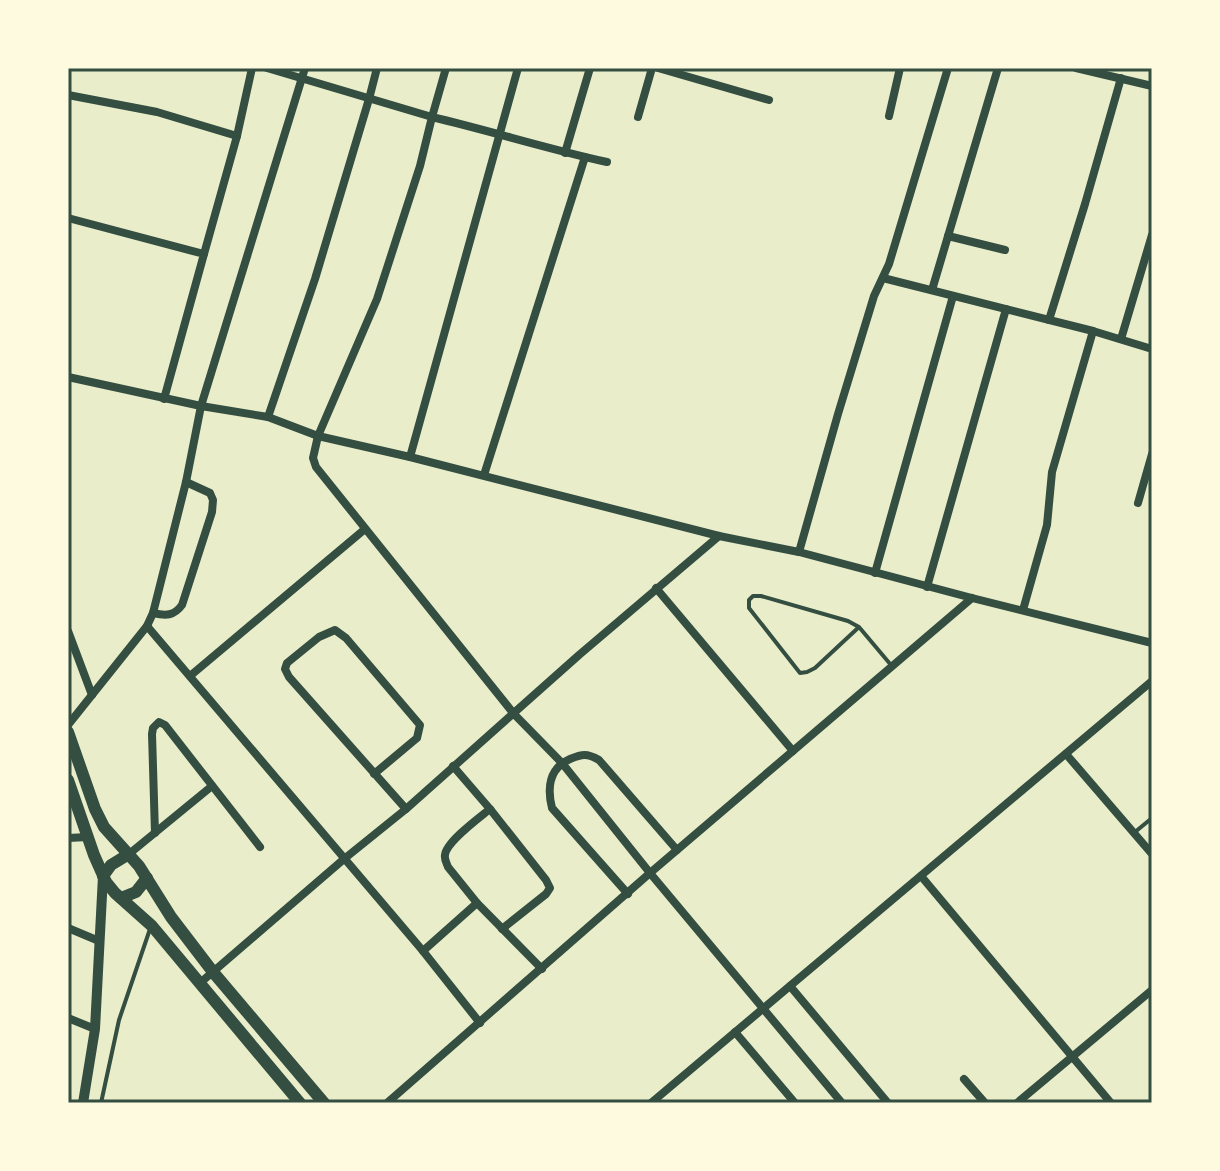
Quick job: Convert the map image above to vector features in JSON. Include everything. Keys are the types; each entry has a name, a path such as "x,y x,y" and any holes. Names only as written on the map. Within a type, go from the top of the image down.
{"main road":[{"path":"68,732 95,809 109,835 129,854 213,972 324,1103"},
{"path":"68,780 103,876 110,887 152,926 300,1103"},
{"path":"80,815 95,809"},
{"path":"103,876 111,865 129,854"},
{"path":"121,898 136,892 147,878"}],"street":[{"path":"164,399 237,136 252,68"},
{"path":"267,68 304,73 369,99 607,162"},
{"path":"268,417 315,279 377,68"},
{"path":"446,68 420,166 377,299 318,436 313,458 316,467 514,714 562,763 842,1103"},
{"path":"410,457 518,68"},
{"path":"565,153 590,68"},
{"path":"638,117 655,68 769,100"},
{"path":"889,116 900,68"},
{"path":"799,552 874,296 898,234 948,68"},
{"path":"932,290 998,68"},
{"path":"1076,68 1092,69 1152,86"},
{"path":"68,725 147,626 153,613 186,482 201,406 304,73"},
{"path":"1049,320 1121,78"},
{"path":"68,95 157,112 237,136"},
{"path":"484,475 585,157"},
{"path":"68,218 204,254"},
{"path":"1121,339 1148,261 1152,235"},
{"path":"948,236 1005,250"},
{"path":"883,278 1152,349"},
{"path":"875,573 953,296"},
{"path":"927,587 1006,309"},
{"path":"1023,610 1047,525 1052,472 1093,331"},
{"path":"68,377 164,399 268,417 318,436 719,536 799,552 1152,643"},
{"path":"1138,503 1152,454"},
{"path":"153,613 170,615 182,605 212,512 210,493 186,482"},
{"path":"190,676 365,529"},
{"path":"200,983 406,809 719,536"},
{"path":"656,588 793,751"},
{"path":"387,1103 972,598"},
{"path":"147,626 423,951 480,1023"},
{"path":"374,774 417,738 420,725 346,638 335,630 319,637 287,663 285,669 289,677 374,774 406,809"},
{"path":"68,631 92,695"},
{"path":"651,1103 1152,681"},
{"path":"155,833 152,734 159,722 165,725 260,847"},
{"path":"628,894 552,808 549,785 562,763 583,754 599,760 677,850"},
{"path":"1066,754 1152,854"},
{"path":"453,766 550,888 502,929"},
{"path":"129,854 212,786"},
{"path":"490,809 449,845 445,854 448,867 477,903 542,969"},
{"path":"68,838 88,837"},
{"path":"83,1103 95,1029 103,876"},
{"path":"921,876 1111,1103"},
{"path":"423,951 477,903"},
{"path":"68,928 99,941"},
{"path":"790,986 888,1103"},
{"path":"1017,1103 1152,990"},
{"path":"68,1018 95,1029"},
{"path":"735,1032 795,1103"},
{"path":"964,1079 985,1103"}],"lane":[{"path":"859,627 815,668 800,673 749,608 749,600 753,596 761,596 836,617 859,627 892,666"},
{"path":"1134,833 1152,818"},
{"path":"101,1103 119,1020 152,926"}]}
